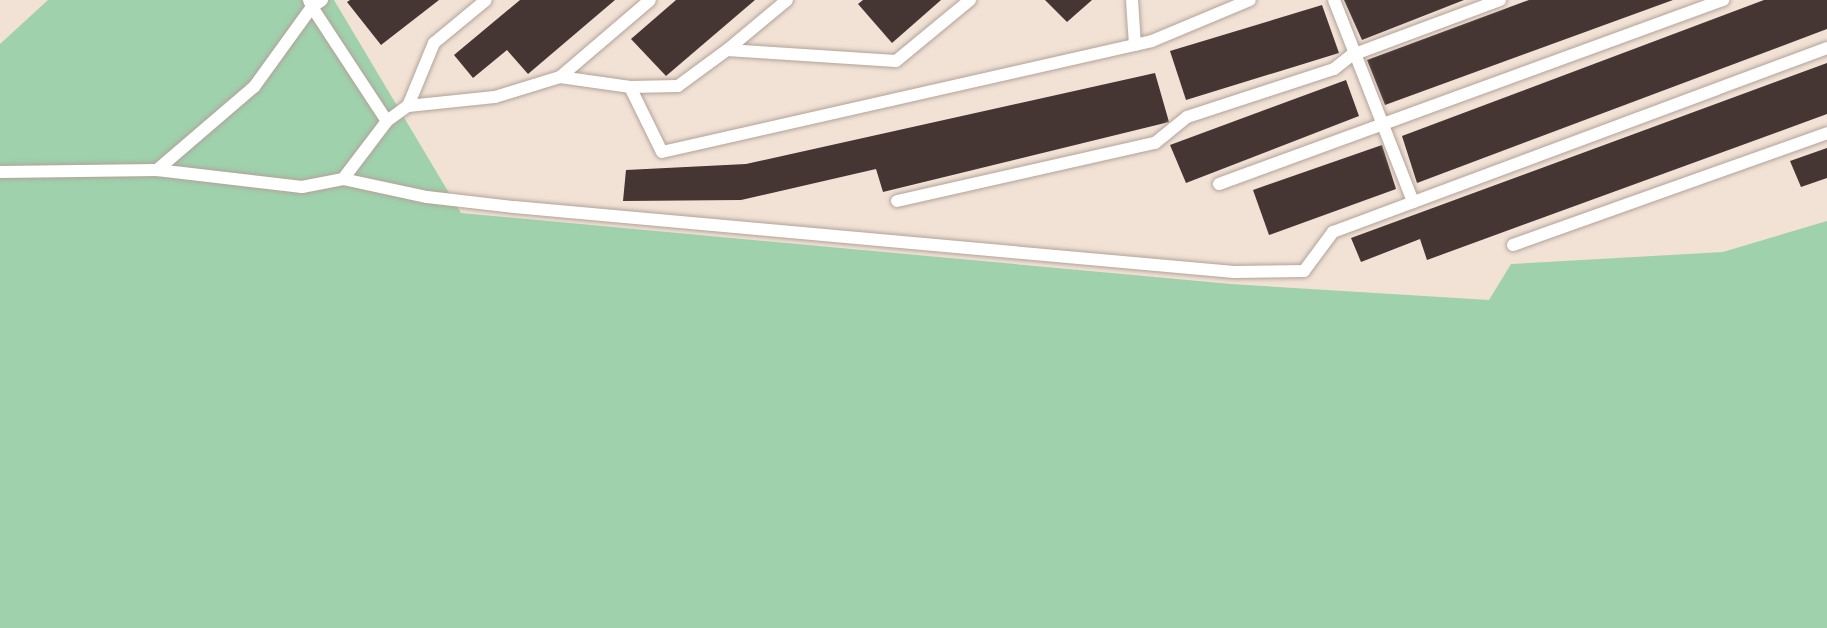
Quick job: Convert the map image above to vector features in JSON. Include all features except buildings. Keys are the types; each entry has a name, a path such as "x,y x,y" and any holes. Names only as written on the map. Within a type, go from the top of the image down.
{"lane":[{"path":"408,106 434,43 486,0"},
{"path":"343,179 387,121 408,106 495,97 560,77 650,0"},
{"path":"560,77 630,87 678,86 787,0"},
{"path":"727,50 896,61 970,0"},
{"path":"1132,0 1135,45"},
{"path":"630,87 662,152 1135,45 1250,0"},
{"path":"1334,0 1352,55 1384,124 1413,202"},
{"path":"897,201 1155,143 1187,117 1334,69 1352,55 1500,0"},
{"path":"1219,184 1723,0"},
{"path":"157,170 254,88 314,2 387,121"},
{"path":"1,170 157,170 302,187 343,179 427,197 514,207 1234,272 1304,271 1333,232 1827,48"},
{"path":"1513,245 1827,133"}],"green space":[{"path":"48,0 334,0 461,213 1231,284 1489,300 1511,264 1723,252 1827,221 1827,628 0,628 0,44"}]}
